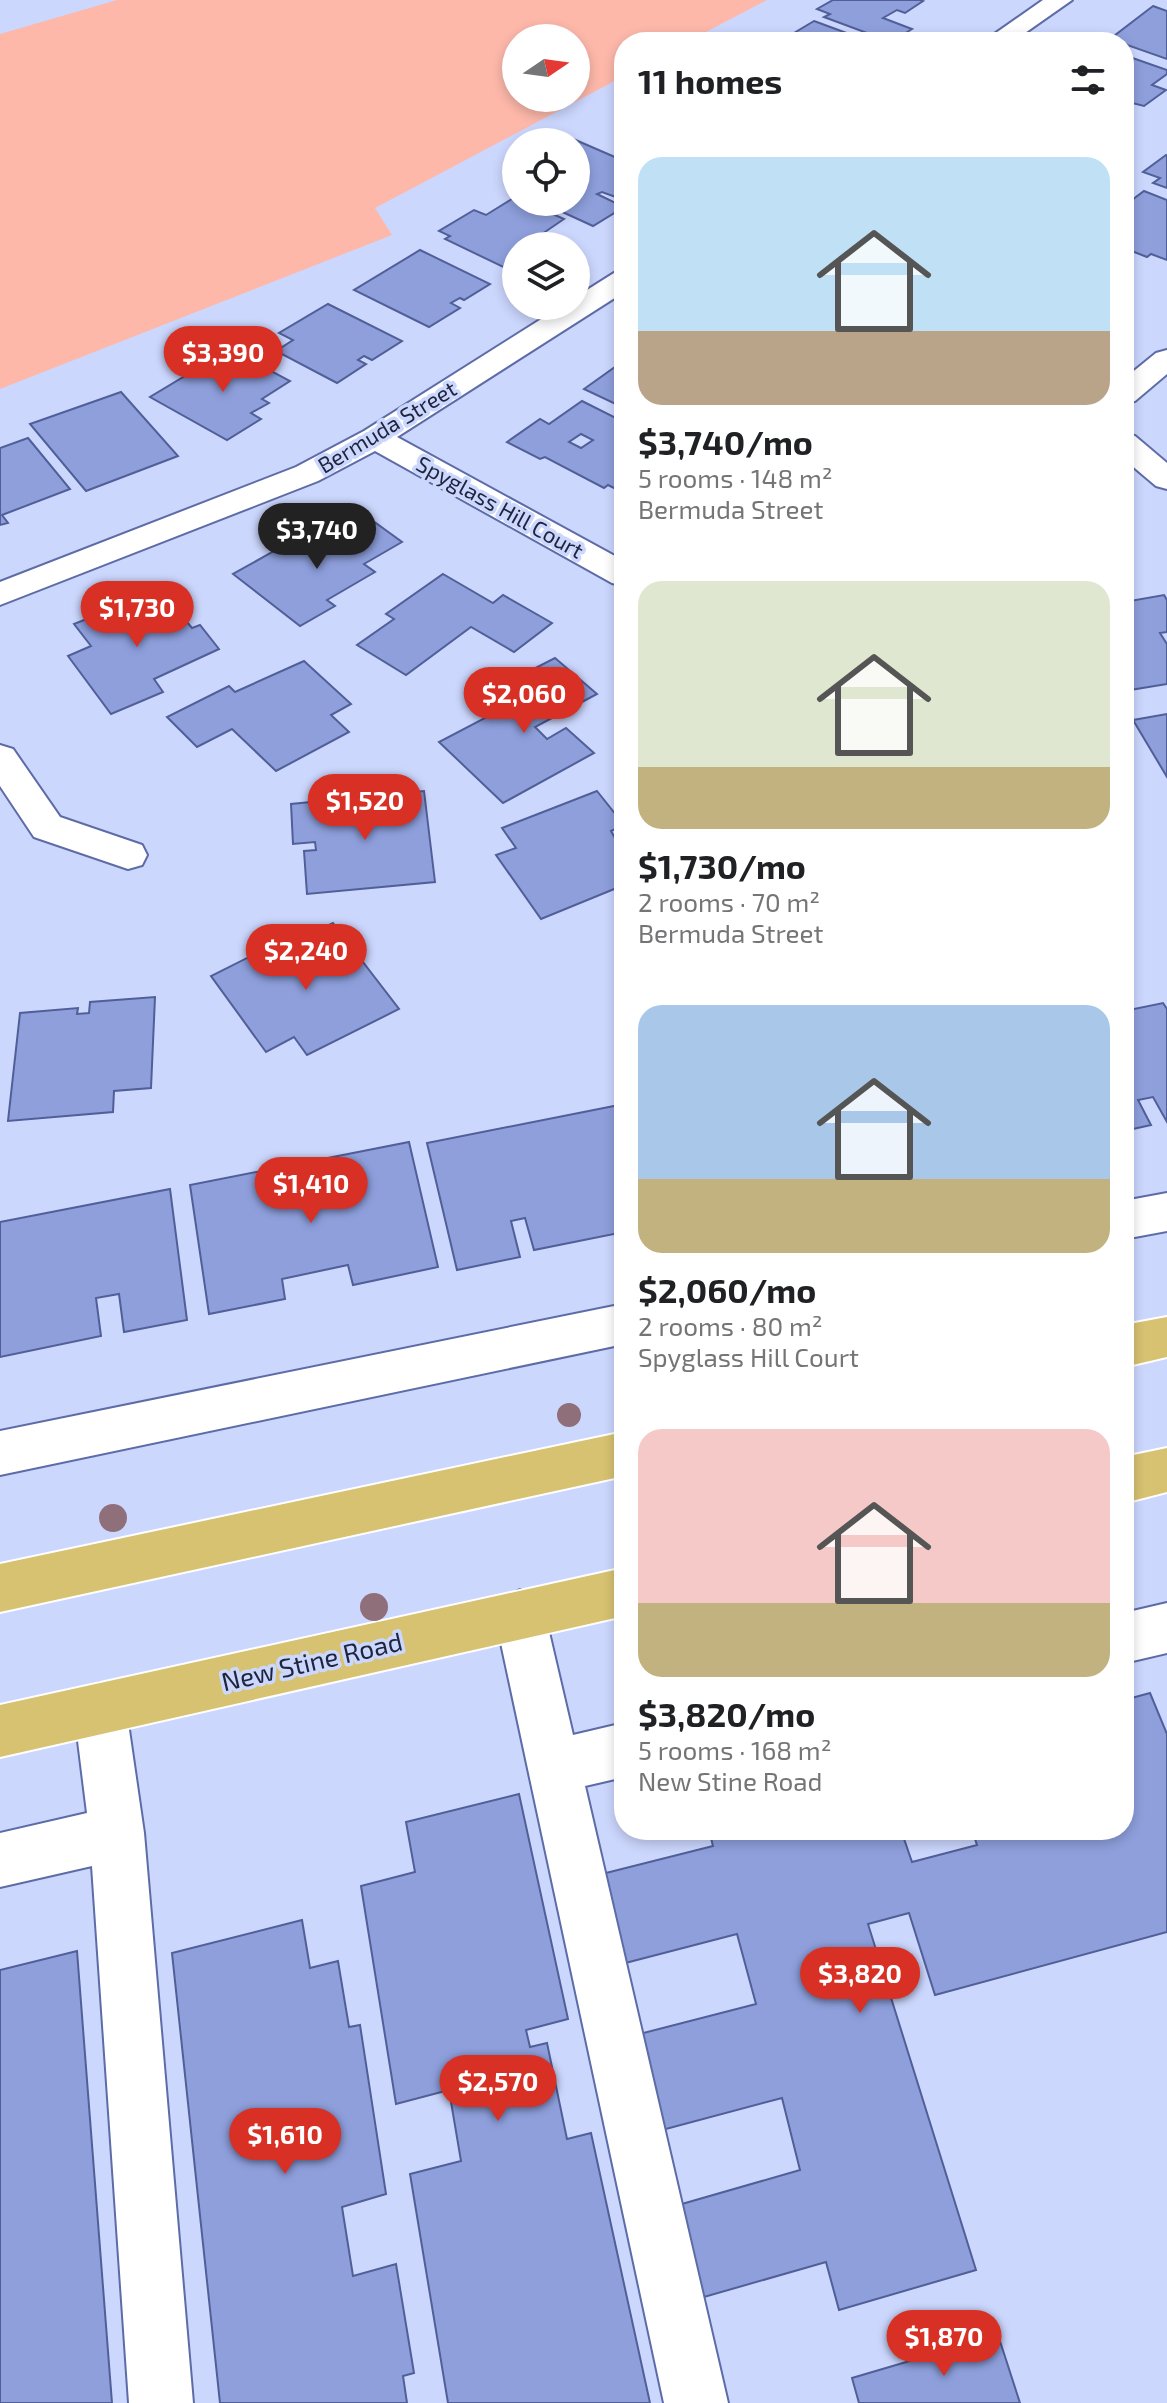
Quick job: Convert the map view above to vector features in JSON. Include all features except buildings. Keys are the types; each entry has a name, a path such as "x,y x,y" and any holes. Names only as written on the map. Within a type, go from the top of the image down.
{"main road":[{"path":"1134,1344 1167,1337"},
{"path":"0,1588 614,1456"},
{"path":"1134,1478 1167,1470"},
{"name":"New Stine Road","path":"0,1731 614,1594"}],"street":[{"path":"1010,32 1060,0"},
{"name":"Bermuda Street","path":"0,594 237,504 307,474 375,438 614,285"},
{"path":"1134,386 1167,359"},
{"name":"Spyglass Hill Court","path":"375,438 614,569"},
{"path":"1134,451 1167,479"},
{"path":"0,758 47,827 128,855"},
{"path":"1134,1218 1167,1212"},
{"path":"0,1453 614,1326"},
{"path":"520,1615 696,2403"},
{"path":"1134,1636 1167,1628"},
{"path":"100,1709 117,1833 161,2403"},
{"path":"554,1766 614,1752"},
{"path":"0,1860 117,1833"}],"shaded area":[{"path":"117,0 767,0 706,32 614,32 614,81 590,94 590,24 502,24 502,112 556,112 526,128 502,128 502,141 375,208 392,235 0,389 0,34"}]}
